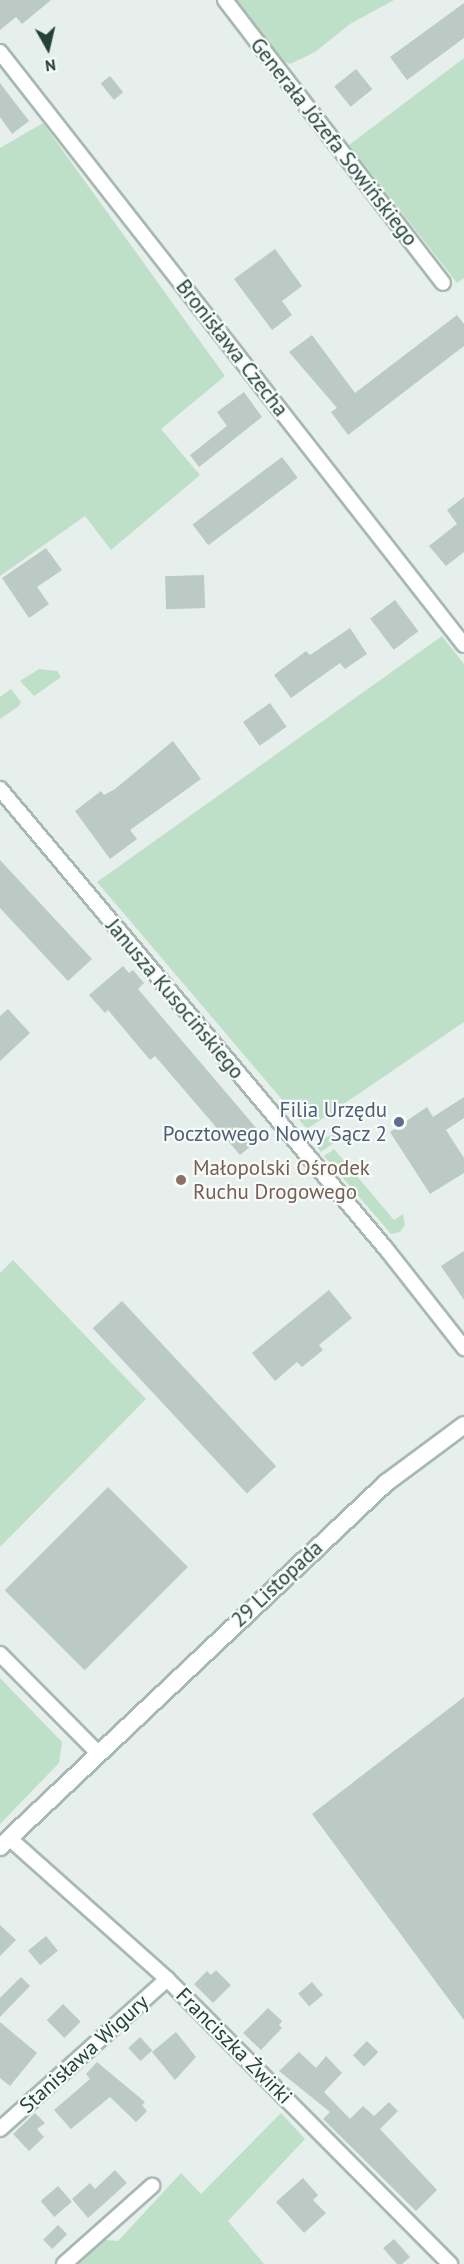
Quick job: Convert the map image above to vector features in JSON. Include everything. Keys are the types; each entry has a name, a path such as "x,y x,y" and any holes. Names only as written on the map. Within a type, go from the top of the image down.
{"street":[{"name":"Generała Józefa Sowińskiego","path":"225,0 443,284"},
{"name":"Bronisława Czecha","path":"0,52 464,645"},
{"name":"Janusza Kusocińskiego","path":"0,789 387,1250 464,1348"},
{"name":"29 Listopada","path":"4,1842 386,1483 464,1425"},
{"path":"0,1654 98,1753"},
{"name":"Franciszka Żwirki","path":"4,1842 167,1979 450,2264"},
{"name":"Stanisława Wigury","path":"0,2129 167,1979"},
{"path":"64,2264 152,2186"}],"green space":[{"path":"229,0 394,0 350,24 315,52 290,64 271,56"},
{"path":"464,58 464,278 457,283 349,145"},
{"path":"43,123 225,376 161,429 200,475 111,550 85,516 0,576 0,148"},
{"path":"442,636 464,664 464,1022 307,1129 97,882"},
{"path":"39,669 57,671 61,677 34,696 20,681"},
{"path":"11,689 21,702 19,706 0,719 0,697"},
{"path":"334,1134 341,1138 321,1152 316,1145 319,1140"},
{"path":"334,1149 394,1220 403,1214 405,1225 400,1232 391,1234 324,1156"},
{"path":"13,1260 146,1399 0,1547 0,1273"},
{"path":"0,1678 62,1742 59,1763 0,1824"},
{"path":"281,2113 305,2139 228,2221 264,2264 67,2264 95,2239 118,2241 181,2173 201,2194"}],"building":[{"path":"0,0 51,0 22,24 16,17 0,30"},
{"path":"464,3 464,38 407,80 390,57"},
{"path":"356,69 372,89 351,107 334,87"},
{"path":"110,76 123,92 114,100 101,84"},
{"path":"0,83 29,121 12,134 0,117"},
{"path":"275,249 302,286 282,301 292,315 272,330 234,279"},
{"path":"457,315 464,324 464,346 348,435 331,412 337,408 289,352 312,335 355,393"},
{"path":"244,392 262,417 199,467 190,455 227,426 217,412"},
{"path":"282,457 298,478 208,545 193,524"},
{"path":"464,497 464,552 446,566 429,546 457,524 447,510"},
{"path":"46,548 62,570 37,587 49,604 29,618 2,578"},
{"path":"204,575 205,608 166,609 165,576"},
{"path":"395,600 418,631 394,650 370,619"},
{"path":"350,628 367,654 345,669 340,663 291,698 274,675 306,651 310,655"},
{"path":"270,703 287,727 260,746 243,722"},
{"path":"173,741 201,779 130,830 137,839 110,859 75,811 101,791 104,795 115,789"},
{"path":"0,860 92,959 68,981 0,908"},
{"path":"123,966 129,973 133,970 144,983 138,989 263,1136 240,1155 155,1056 150,1060 108,1010 105,1013 89,995"},
{"path":"8,1009 30,1033 0,1061 0,1016"},
{"path":"464,1097 464,1118 446,1130 464,1158 464,1173 430,1194 390,1132 427,1107 433,1117"},
{"path":"464,1251 464,1300 441,1266"},
{"path":"329,1290 352,1318 319,1345 323,1350 302,1367 297,1362 275,1381 252,1353"},
{"path":"122,1301 276,1466 247,1494 93,1328"},
{"path":"108,1487 188,1567 85,1670 5,1590"},
{"path":"464,1697 464,2020 312,1814"},
{"path":"0,1925 16,1940 0,1956"},
{"path":"46,1936 58,1951 40,1965 28,1950"},
{"path":"216,1970 231,1985 213,2003 194,1984 207,1971 211,1975"},
{"path":"21,1977 30,1986 0,2017 0,1998"},
{"path":"312,1982 323,1995 309,2007 298,1994"},
{"path":"63,2004 81,2022 64,2038 47,2020"},
{"path":"268,2008 282,2021 279,2025 282,2028 261,2050 243,2033"},
{"path":"0,2022 37,2053 10,2086 0,2078"},
{"path":"176,2032 196,2057 175,2080 152,2052"},
{"path":"140,2037 152,2050 141,2061 128,2048"},
{"path":"367,2041 378,2052 364,2066 353,2055"},
{"path":"299,2052 316,2068 326,2056 342,2073 324,2092 350,2119 363,2106 374,2116 389,2102 398,2111 380,2129 437,2190 416,2211 323,2119 330,2112 279,2071"},
{"path":"97,2062 145,2102 142,2105 147,2111 136,2122 110,2097 71,2129 54,2110 90,2079 86,2074"},
{"path":"35,2113 45,2123 37,2129 44,2137 29,2151 13,2134"},
{"path":"115,2170 127,2183 88,2218 72,2199 90,2183 95,2189"},
{"path":"303,2178 318,2195 313,2200 326,2213 304,2233 276,2202"},
{"path":"58,2186 72,2202 54,2217 41,2201"},
{"path":"58,2225 67,2234 52,2249 43,2240"},
{"path":"394,2239 410,2257 402,2264 397,2264 383,2248"}],"place":[{"name":"Filia Urzędu Pocztowego Nowy Sącz 2","path":"399,1122"},
{"name":"Małopolski Ośrodek Ruchu Drogowego","path":"181,1180"}]}
